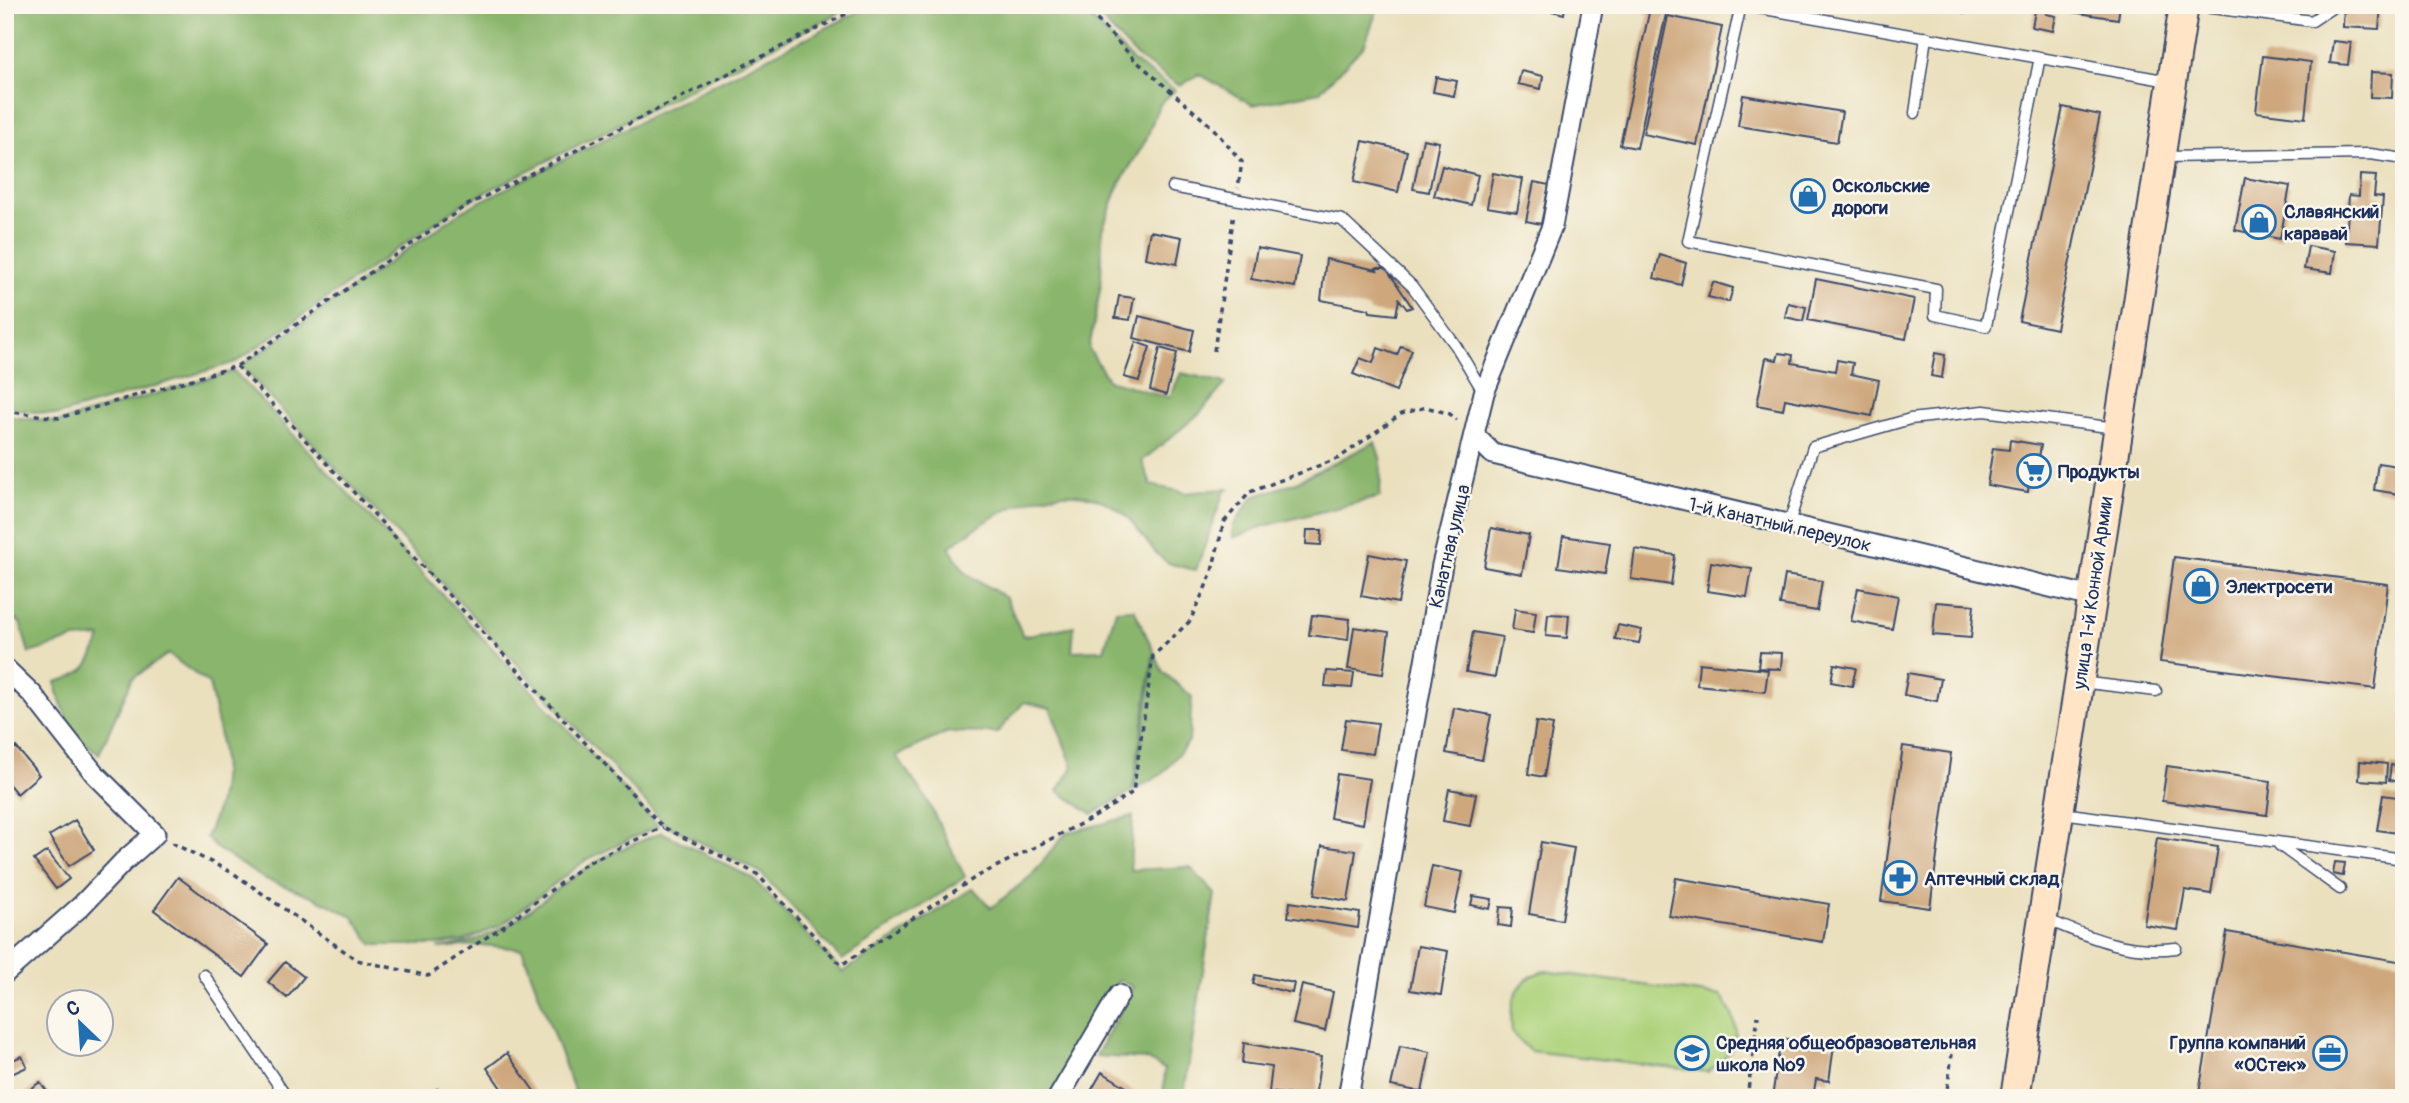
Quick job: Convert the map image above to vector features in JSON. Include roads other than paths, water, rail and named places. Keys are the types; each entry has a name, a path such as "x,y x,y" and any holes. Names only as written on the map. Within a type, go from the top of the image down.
{"main road":[{"name":"улица 1-й Конной Армии","path":"2015,1098 2080,681 2116,428 2186,5"}],"street":[{"name":"Канатная улица","path":"1348,1098 1442,565 1484,393 1552,226 1593,5"},
{"name":"1-й Канатный переулок","path":"1475,436 1493,454 2092,597"},
{"path":"5,668 33,694 94,773 155,834 123,862 82,906 5,973"},
{"path":"1058,1098 1119,995"}],"lane":[{"path":"2040,57 1986,326 1935,315 1936,289 1688,241 1742,5 2040,57 2172,81"},
{"path":"2186,5 2312,21 2336,5"},
{"path":"1915,113 1926,37"},
{"path":"2159,158 2370,154 2404,159"},
{"path":"1173,187 1342,220 1412,286 1456,345 1484,393"},
{"path":"1788,526 1813,447 1910,419 1984,411 2116,428"},
{"path":"2080,681 2156,691"},
{"path":"2058,813 2404,859"},
{"path":"2276,842 2340,889"},
{"path":"2042,917 2114,946 2152,951 2176,948"},
{"path":"204,975 287,1098"}],"place":[{"name":"Оскольские дороги","path":"1808,196"},
{"name":"Славянский каравай","path":"2259,222"},
{"name":"Продукты","path":"2034,471"},
{"name":"Электросети","path":"2201,586"},
{"name":"Аптечный склад","path":"1900,878"},
{"name":"Средняя общеобразовательная школа №9","path":"1692,1053"},
{"name":"Группа компаний «ОСтек»","path":"2330,1053"}]}
